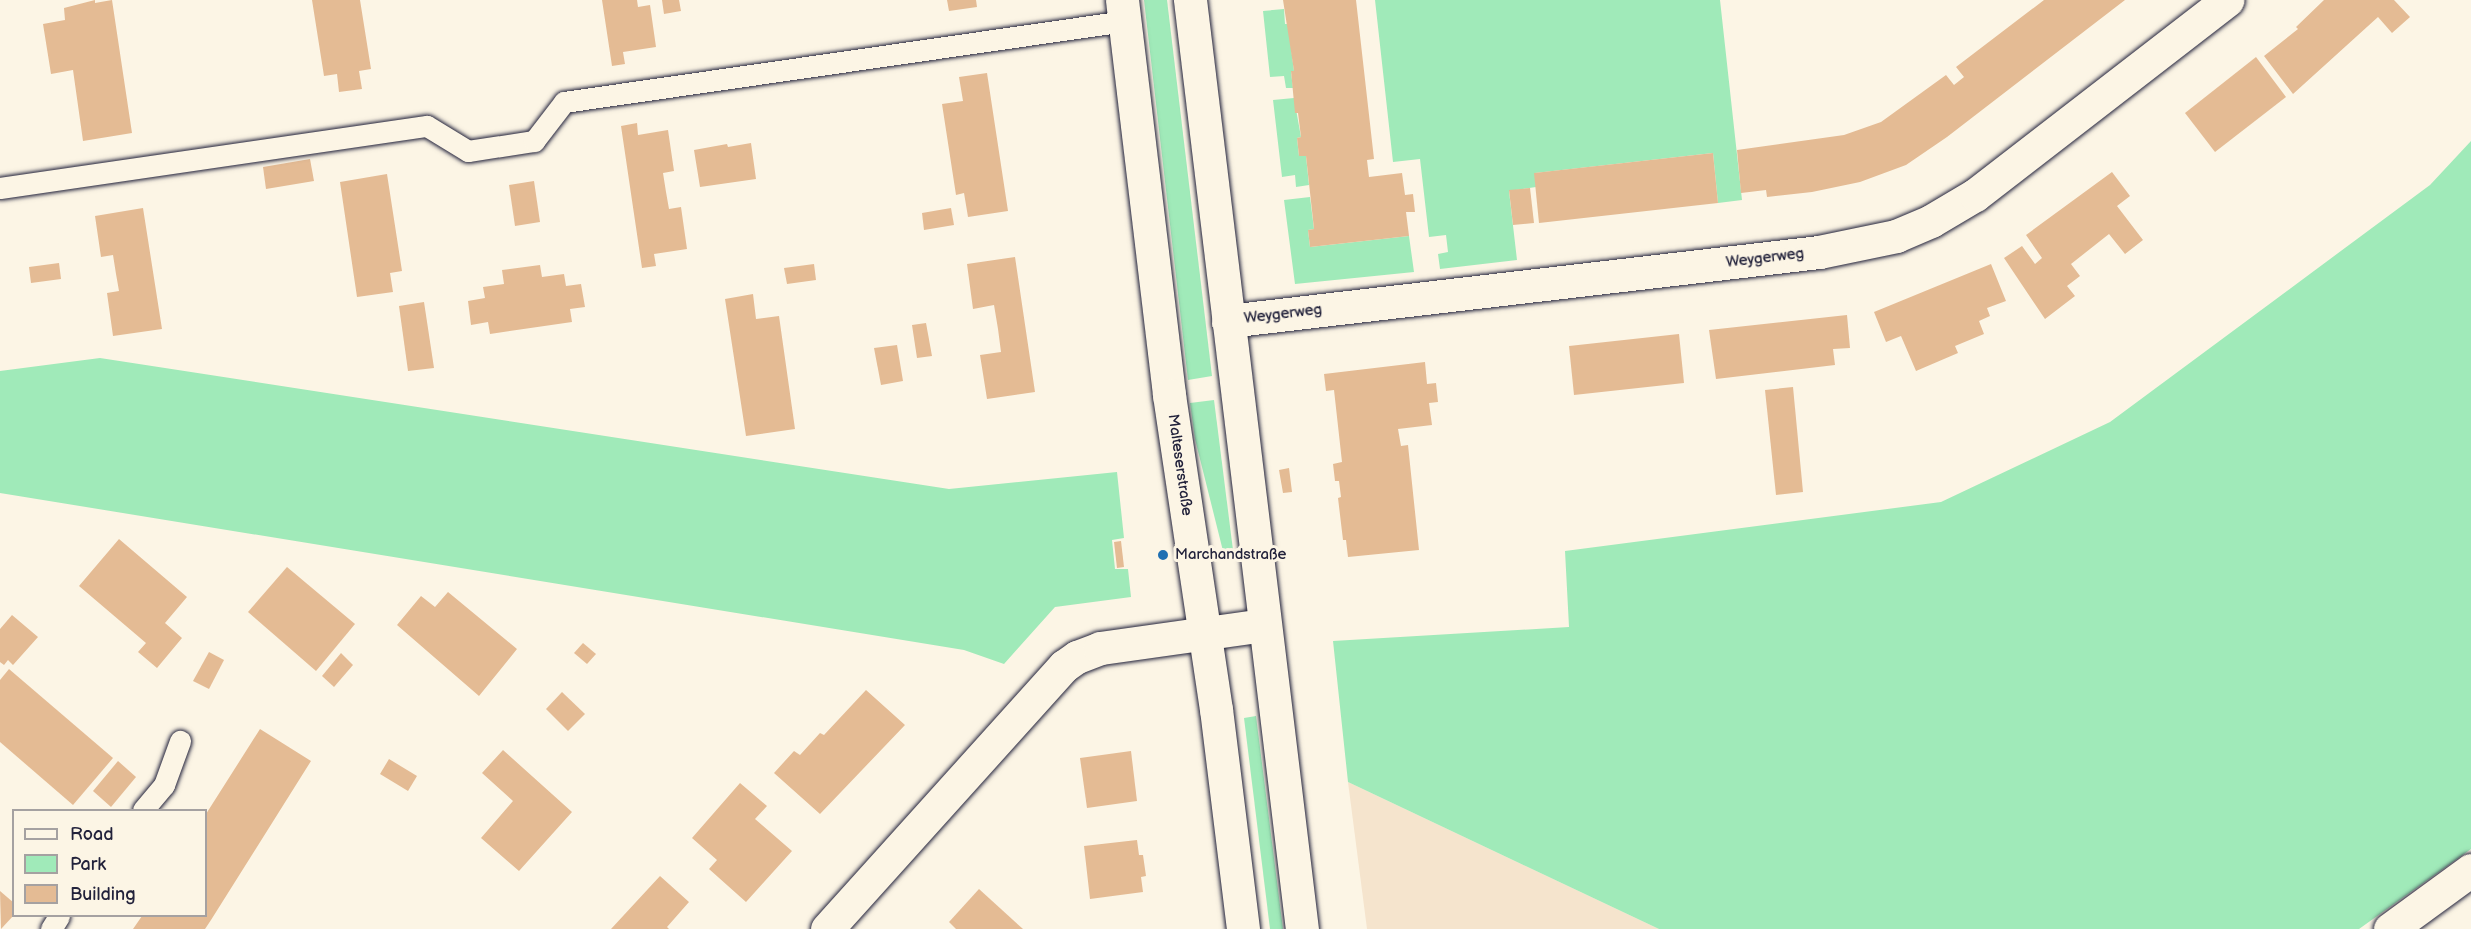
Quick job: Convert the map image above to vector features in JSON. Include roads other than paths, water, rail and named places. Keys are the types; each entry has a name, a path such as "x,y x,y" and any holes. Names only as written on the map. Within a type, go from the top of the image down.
{"main road":[{"path":"1190,0 1302,929"},
{"name":"Weygerweg","path":"1228,321 1819,252 1896,236 1958,206 2227,0"},
{"name":"Malteserstraße","path":"1124,10 1169,395 1205,632 1243,929"},
{"path":"827,929 1064,666 1077,657 1100,648 1264,625"},
{"path":"2391,929 2471,870"}],"lane":[{"path":"0,188 427,126 468,151 534,141 564,102 1124,10"},
{"path":"144,809 164,786 180,741"}],"place":[{"name":"Marchandstraße","path":"1163,555"}]}
